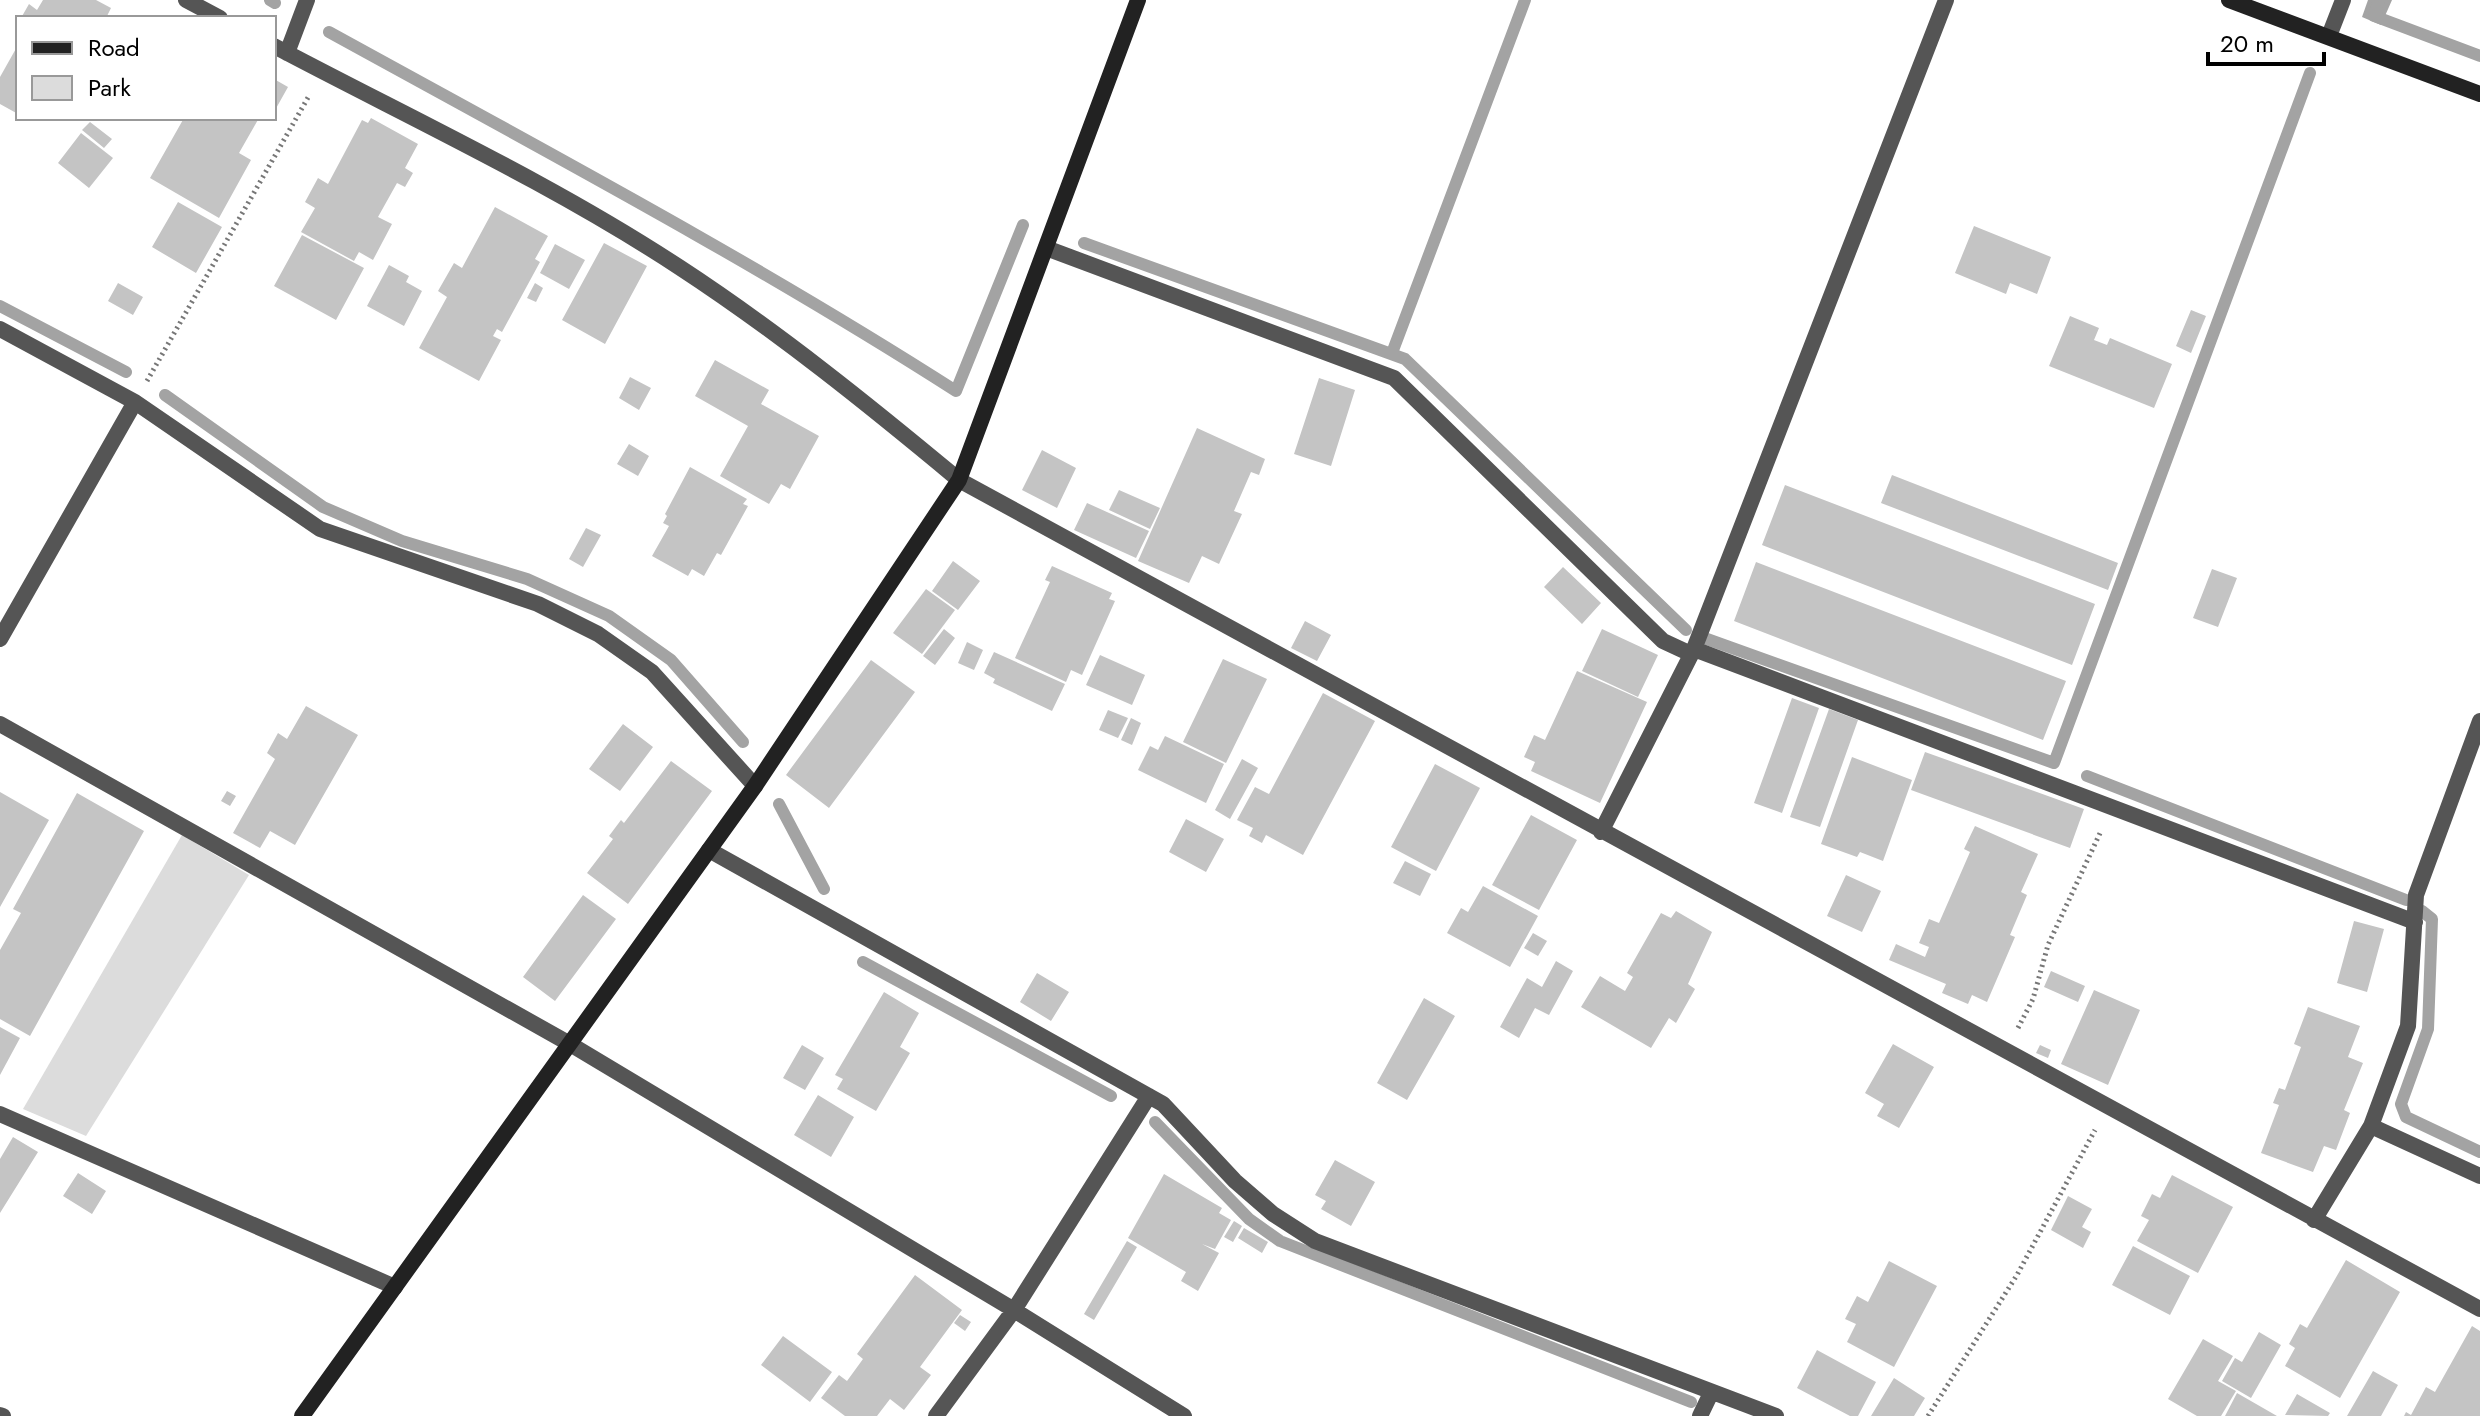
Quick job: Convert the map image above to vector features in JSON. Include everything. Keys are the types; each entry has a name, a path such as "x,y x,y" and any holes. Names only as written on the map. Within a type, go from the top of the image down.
{"street":[{"path":"186,0 216,16"},
{"path":"307,0 281,50 559,195 680,267 867,404 959,480 2106,1108 2480,1309"},
{"path":"302,1416 755,786 959,480 1138,0"},
{"path":"1601,832 1692,651 1946,0"},
{"path":"2229,0 2480,94"},
{"path":"2329,36 2343,0"},
{"path":"1046,248 1394,378 1663,641 2114,805 2415,922"},
{"path":"0,329 135,402 320,529 538,604 598,634 652,672 755,786"},
{"path":"0,639 135,402"},
{"path":"2314,1220 2371,1126 2408,1026 2416,895 2480,721"},
{"path":"0,724 570,1044 1014,1310 1184,1416"},
{"path":"709,850 1163,1104 1235,1181 1273,1214 1315,1241 1776,1416"},
{"path":"936,1416 1014,1310 1149,1096"},
{"path":"0,1114 395,1287"},
{"path":"2371,1126 2480,1176"},
{"path":"1700,1416 1711,1393"}],"path":[{"path":"135,402 322,72"},
{"path":"2033,999 2048,945 2114,805"},
{"path":"1928,1416 2017,1275 2106,1108"}],"green space":[{"path":"182,835 249,875 86,1136 23,1109"}],"shaded area":[{"path":"2368,0 2392,0 2381,25 2362,17"}],"building":[{"path":"43,0 96,0 111,8 107,16 22,16 29,4 37,10"},
{"path":"16,49 16,113 0,104 0,77"},
{"path":"276,80 288,87 276,108"},
{"path":"371,118 418,144 405,168 413,173 405,187 397,183 378,217 392,224 373,260 359,252 354,261 301,232 315,208 305,202 318,178 328,184 362,120 368,123"},
{"path":"183,120 258,120 239,153 251,160 219,218 150,178"},
{"path":"90,122 112,139 104,148 82,130"},
{"path":"81,133 113,158 89,188 58,163"},
{"path":"178,202 222,227 196,273 152,247"},
{"path":"495,207 548,236 535,259 540,262 502,332 497,329 493,336 501,340 479,381 419,348 447,297 438,291 454,263 462,268"},
{"path":"1974,226 2051,257 2037,294 2010,283 2006,294 1955,273"},
{"path":"302,235 364,268 336,320 274,286"},
{"path":"604,243 647,266 605,344 562,320"},
{"path":"555,244 585,260 569,289 540,273"},
{"path":"389,265 409,276 406,282 422,291 404,326 367,306"},
{"path":"118,283 143,297 133,315 108,301"},
{"path":"535,283 543,288 536,302 527,298"},
{"path":"2191,310 2206,316 2191,353 2176,346"},
{"path":"2070,316 2099,328 2094,340 2107,345 2110,338 2172,364 2154,408 2049,366"},
{"path":"715,360 769,390 761,404 819,436 790,489 781,484 769,504 720,476 748,426 695,396"},
{"path":"630,377 651,388 639,410 619,398"},
{"path":"1319,378 1355,390 1331,466 1294,454"},
{"path":"1197,428 1265,459 1259,475 1251,472 1234,511 1242,514 1219,564 1202,556 1189,583 1138,561"},
{"path":"629,444 649,456 638,476 617,464"},
{"path":"1042,450 1076,468 1057,508 1022,490"},
{"path":"690,467 747,499 743,504 748,506 721,555 717,553 704,576 692,569 688,576 652,556 669,526 663,523 665,514"},
{"path":"1892,475 2118,563 2108,590 1881,503"},
{"path":"1785,485 2095,604 2072,665 1762,545"},
{"path":"1119,490 1160,508 1150,529 1109,510"},
{"path":"1087,503 1149,531 1136,558 1074,530"},
{"path":"586,528 601,535 583,567 569,559"},
{"path":"953,561 980,581 958,610 932,591"},
{"path":"1756,562 2066,681 2043,740 1734,621"},
{"path":"1052,566 1112,593 1109,599 1115,601 1082,675 1071,670 1066,682 1015,658 1050,582 1045,580"},
{"path":"1563,567 1601,603 1582,624 1544,587"},
{"path":"2212,569 2237,578 2218,627 2193,618"},
{"path":"926,589 955,610 922,654 893,633"},
{"path":"1305,621 1331,635 1317,661 1291,648"},
{"path":"944,629 955,638 935,665 923,656"},
{"path":"1602,629 1658,655 1638,697 1582,671"},
{"path":"967,642 983,650 974,670 958,663"},
{"path":"994,652 1065,684 1052,711 993,683 995,679 984,673"},
{"path":"1100,655 1145,675 1132,705 1086,685"},
{"path":"1223,659 1267,679 1226,763 1183,742"},
{"path":"871,660 915,692 829,808 786,775"},
{"path":"1577,671 1647,702 1600,803 1531,771 1535,762 1524,757 1534,735 1545,740"},
{"path":"1323,693 1375,721 1303,855 1266,835 1262,843 1249,836 1253,828 1237,820 1255,787 1269,794"},
{"path":"1792,698 1819,708 1782,813 1754,803"},
{"path":"306,706 358,735 295,845 270,831 260,848 233,833 275,759 267,753 278,733 287,739"},
{"path":"1829,709 1858,720 1820,827 1790,817"},
{"path":"1108,710 1128,718 1118,738 1099,730"},
{"path":"1131,718 1141,723 1132,745 1121,740"},
{"path":"623,724 653,747 620,791 589,769"},
{"path":"1165,736 1224,764 1206,803 1138,770 1150,746 1158,750"},
{"path":"1925,752 2084,809 2070,848 1911,790"},
{"path":"1852,757 1912,780 1883,861 1860,852 1857,857 1821,844"},
{"path":"1242,759 1258,768 1230,819 1215,810"},
{"path":"671,761 712,791 628,904 587,873 613,839 609,836 621,820 624,823"},
{"path":"1435,764 1480,788 1436,871 1391,847"},
{"path":"227,791 236,796 230,806 221,801"},
{"path":"0,792 49,820 0,907"},
{"path":"77,793 144,831 30,1036 0,1019 0,950 21,913 13,909"},
{"path":"1531,815 1577,840 1539,910 1492,885"},
{"path":"1186,819 1224,839 1206,872 1169,852"},
{"path":"1975,826 2038,854 2021,892 2027,895 2010,935 2015,937 1987,1002 1972,995 1968,1004 1942,993 1946,984 1889,960 1896,944 1925,957 1929,947 1919,943 1929,919 1939,923 1970,852 1964,849"},
{"path":"1405,861 1431,874 1420,896 1393,883"},
{"path":"1846,875 1881,891 1862,932 1827,916"},
{"path":"1483,886 1538,916 1510,967 1447,933 1461,908 1468,912"},
{"path":"583,895 616,919 555,1001 523,977"},
{"path":"1676,911 1712,932 1688,984 1695,989 1676,1023 1669,1018 1651,1048 1581,1007 1600,976 1625,991 1633,977 1627,973 1661,913 1671,918"},
{"path":"2354,921 2384,929 2367,992 2337,983"},
{"path":"1533,933 1547,941 1538,956 1524,948"},
{"path":"1556,961 1573,971 1549,1015 1535,1008 1519,1038 1500,1027 1527,978 1542,987"},
{"path":"2051,971 2085,986 2078,1002 2044,987"},
{"path":"1037,973 1069,992 1051,1021 1020,1002"},
{"path":"2094,990 2140,1010 2108,1085 2061,1064"},
{"path":"884,992 919,1013 900,1047 910,1053 876,1111 837,1089 843,1079 835,1075"},
{"path":"1424,998 1455,1016 1407,1100 1377,1083"},
{"path":"2308,1007 2360,1026 2348,1057 2363,1063 2344,1110 2350,1113 2336,1150 2324,1146 2313,1172 2261,1153 2279,1105 2273,1103 2279,1088 2285,1090 2301,1047 2294,1044"},
{"path":"0,1027 20,1038 0,1075"},
{"path":"1893,1044 1934,1067 1899,1128 1877,1116 1884,1104 1865,1093"},
{"path":"802,1045 824,1058 805,1090 783,1078"},
{"path":"2040,1045 2051,1050 2048,1058 2036,1053"},
{"path":"818,1095 854,1117 831,1157 794,1135"},
{"path":"13,1137 38,1152 0,1213 0,1159"},
{"path":"1335,1160 1375,1182 1351,1226 1321,1209 1326,1201 1315,1195"},
{"path":"78,1173 106,1191 92,1214 63,1196"},
{"path":"1164,1174 1222,1208 1219,1213 1231,1220 1215,1249 1202,1244 1219,1253 1198,1291 1181,1281 1186,1272 1128,1238"},
{"path":"2172,1175 2233,1207 2198,1273 2137,1241 2149,1220 2141,1216 2152,1194 2160,1198"},
{"path":"2068,1196 2092,1209 2082,1227 2091,1232 2083,1248 2051,1230"},
{"path":"1234,1221 1242,1226 1233,1242 1224,1237"},
{"path":"1244,1228 1268,1242 1262,1253 1238,1238"},
{"path":"1127,1241 1137,1247 1094,1320 1084,1314"},
{"path":"2133,1246 2190,1276 2170,1315 2112,1285"},
{"path":"2346,1260 2400,1292 2340,1398 2285,1366 2295,1348 2289,1344 2300,1324 2307,1328"},
{"path":"1889,1261 1937,1286 1894,1367 1847,1342 1856,1324 1845,1319 1857,1296 1868,1302"},
{"path":"915,1275 962,1310 920,1367 931,1375 904,1410 890,1399 877,1416 845,1416 821,1398 839,1375 847,1381 863,1359 857,1354"},
{"path":"960,1315 971,1322 965,1331 954,1323"},
{"path":"2472,1326 2480,1331 2480,1416 2404,1416 2406,1412 2411,1415 2426,1387 2435,1392"},
{"path":"2259,1332 2281,1345 2251,1398 2222,1381 2235,1358 2242,1362"},
{"path":"783,1336 832,1372 810,1402 761,1365"},
{"path":"2203,1339 2233,1356 2218,1381 2236,1391 2221,1416 2197,1416 2168,1399"},
{"path":"1817,1350 1876,1382 1858,1416 1850,1416 1797,1388"},
{"path":"2373,1371 2398,1385 2381,1416 2347,1416"},
{"path":"1894,1378 1925,1398 1914,1416 1871,1416"},
{"path":"2237,1393 2277,1416 2225,1416"},
{"path":"2297,1394 2330,1413 2328,1416 2285,1415"}],"waterway":[{"path":"270,0 275,3"},
{"path":"1392,353 1525,0"},
{"path":"2379,0 2374,16 2480,56"},
{"path":"329,32 724,251 956,391 1023,225"},
{"path":"1707,639 2054,763 2310,73"},
{"path":"1084,243 1405,359 1686,630"},
{"path":"0,306 126,372"},
{"path":"165,395 323,507 402,541 527,579 609,616 671,660 743,742"},
{"path":"2087,776 2406,900"},
{"path":"779,804 824,889"},
{"path":"2422,911 2432,919 2428,1029 2401,1104 2406,1117 2480,1152"},
{"path":"863,962 1111,1096"},
{"path":"1155,1122 1249,1219 1280,1241 1691,1402"}]}
